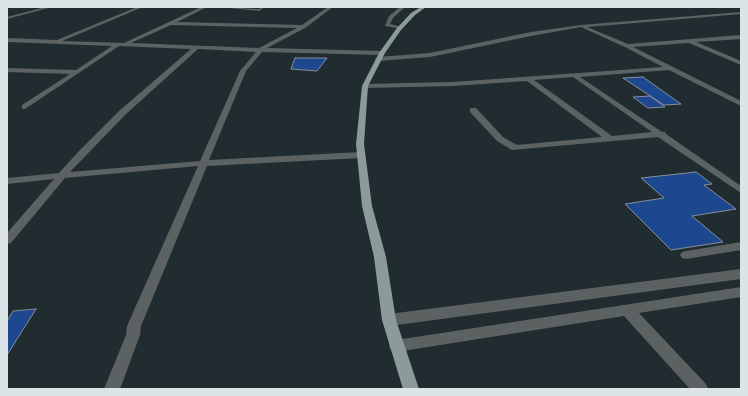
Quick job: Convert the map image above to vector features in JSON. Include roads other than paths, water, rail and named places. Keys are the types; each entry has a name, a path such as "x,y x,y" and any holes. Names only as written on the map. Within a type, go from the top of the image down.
{"main road":[{"path":"410,389 389,320 380,257 366,206 361,155 365,86 380,56 400,28 412,14 424,7"}],"street":[{"path":"7,18 50,7"},
{"path":"56,42 141,7"},
{"path":"25,107 76,72 122,44 206,7"},
{"path":"222,7 261,8"},
{"path":"112,389 133,335 134,326 238,79 260,50 303,27 331,7"},
{"path":"391,7 402,8"},
{"path":"250,16 261,8"},
{"path":"400,28 387,25 391,17 402,8"},
{"path":"7,40 380,56 430,55 531,34 581,26 741,13"},
{"path":"238,25 238,23 244,19"},
{"path":"169,23 303,27"},
{"path":"581,26 627,46 741,104"},
{"path":"627,46 741,37"},
{"path":"688,41 741,63"},
{"path":"7,240 60,176 122,112 197,47"},
{"path":"365,86 453,84 671,68"},
{"path":"7,70 76,72"},
{"path":"574,75 662,134 741,190"},
{"path":"529,79 610,139"},
{"path":"474,110 500,139 515,148 662,134"},
{"path":"7,181 202,163 361,155"},
{"path":"686,255 741,246"},
{"path":"389,320 741,274"},
{"path":"396,346 741,292"},
{"path":"627,310 700,389"}]}
